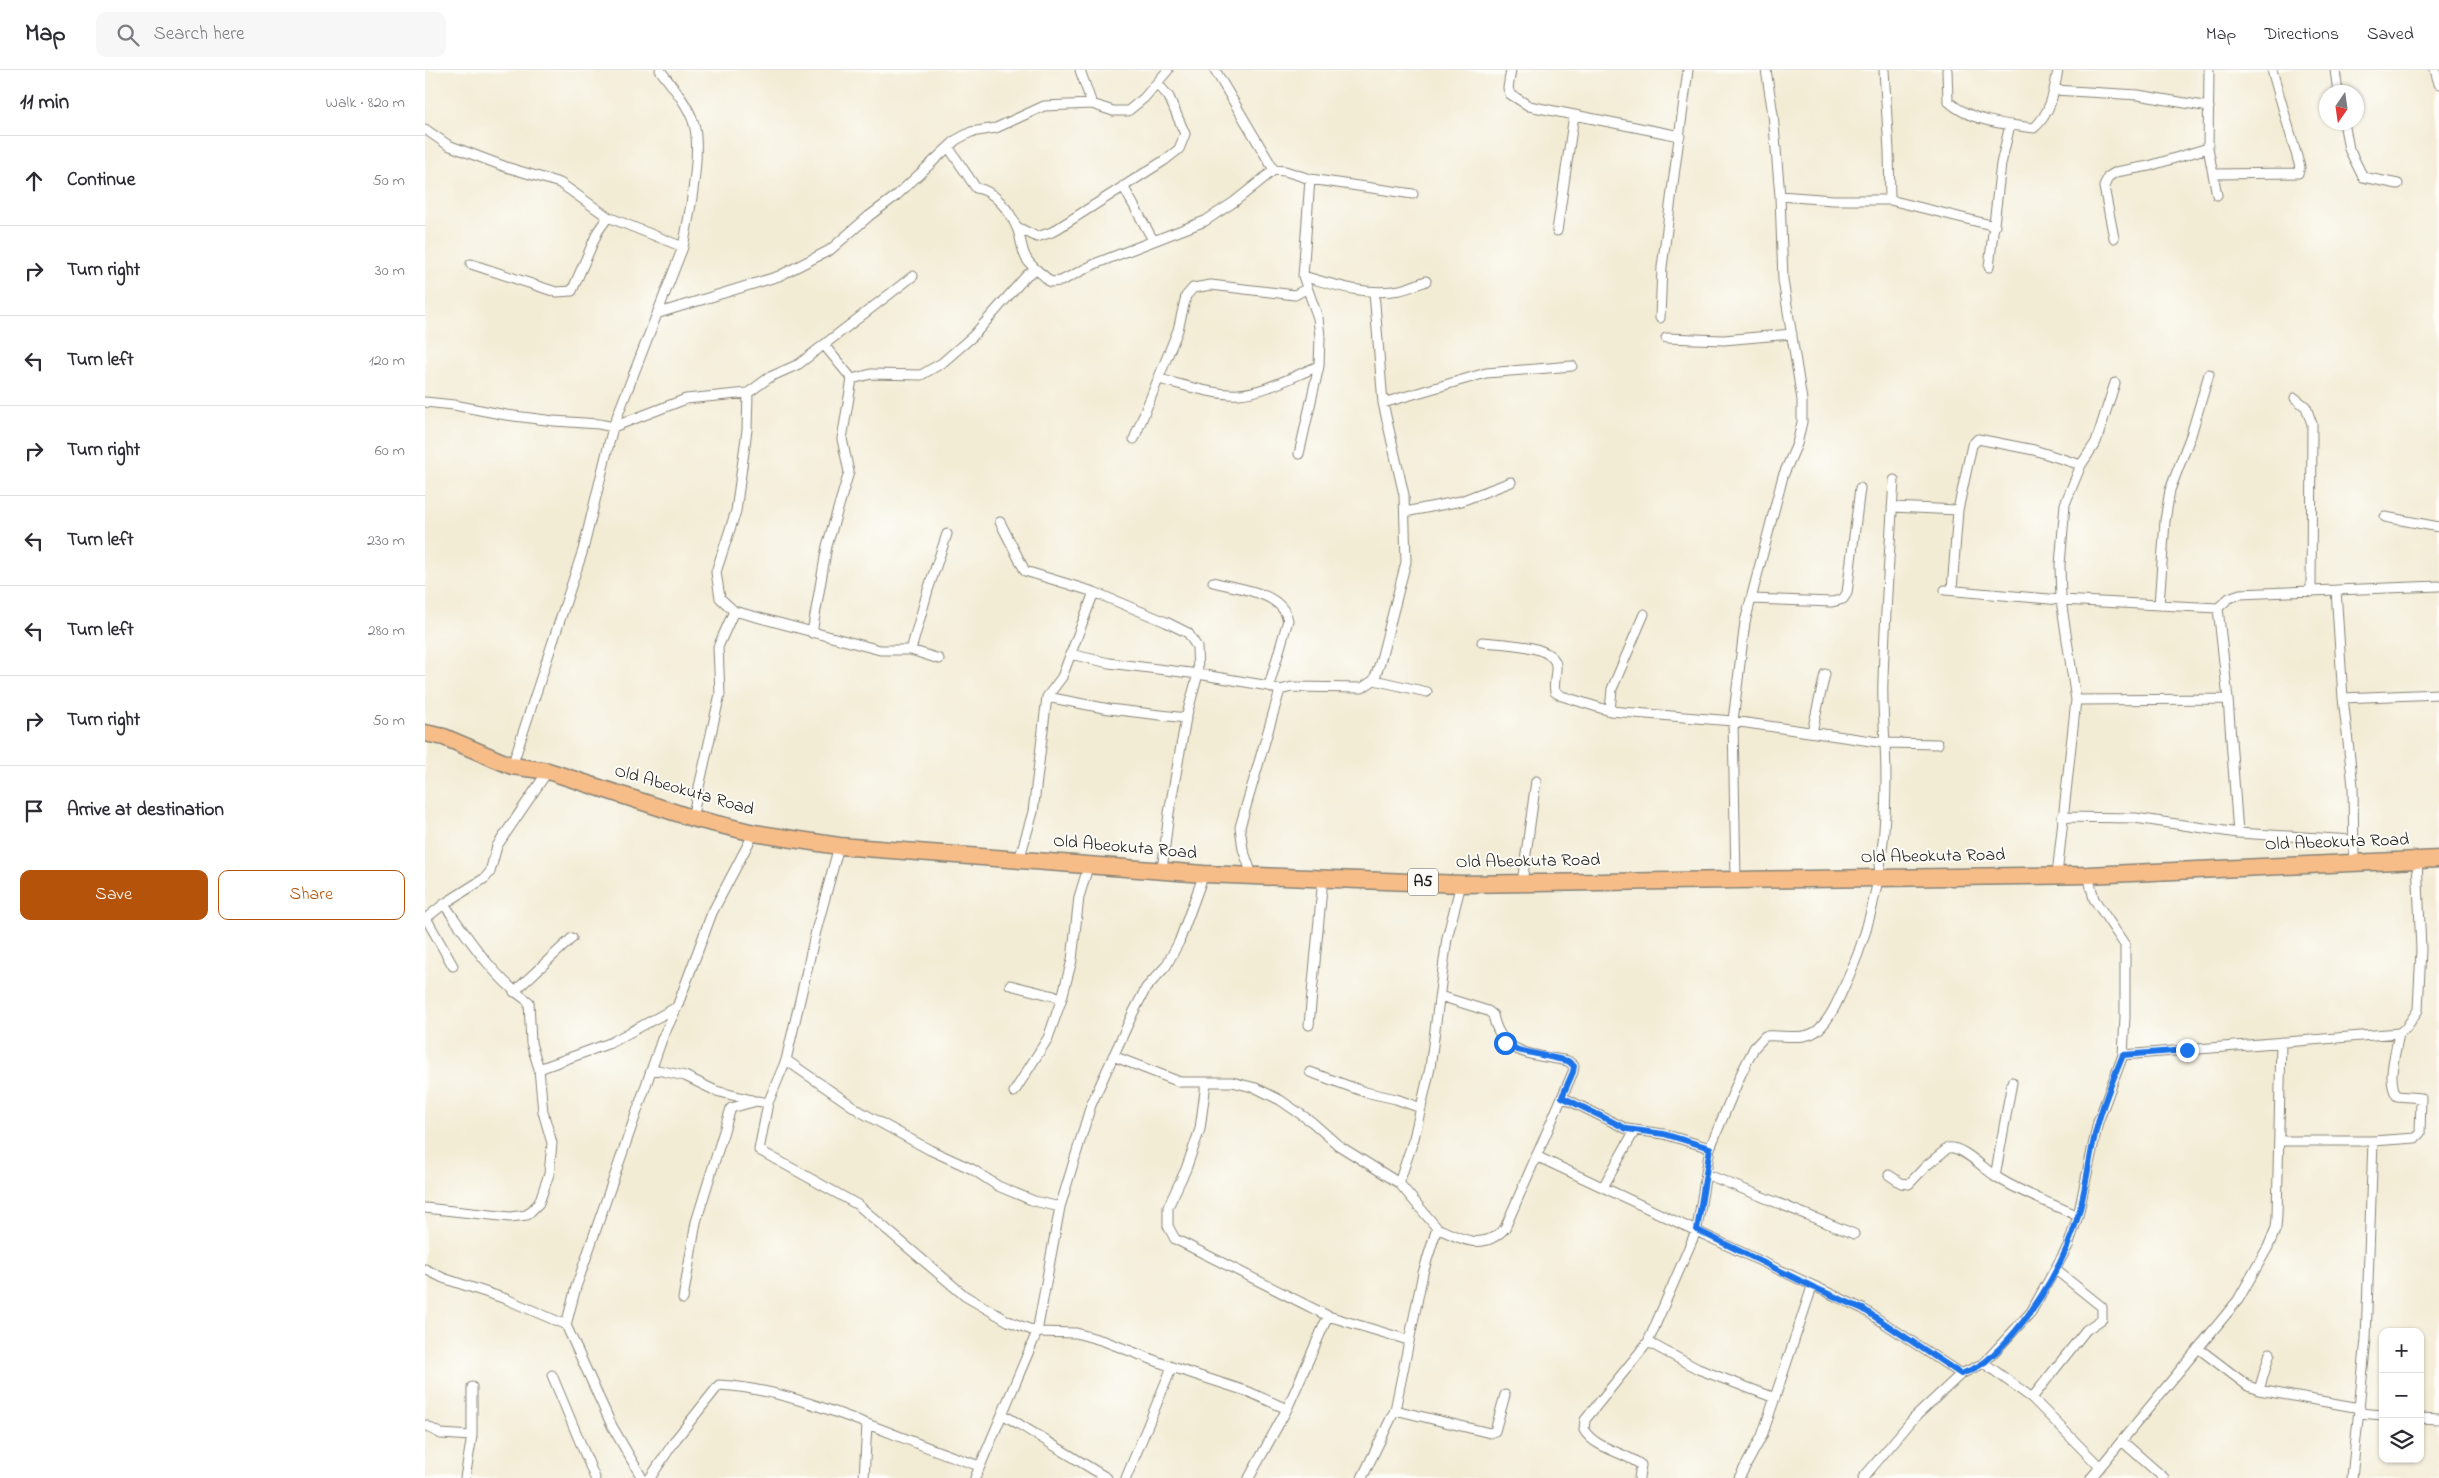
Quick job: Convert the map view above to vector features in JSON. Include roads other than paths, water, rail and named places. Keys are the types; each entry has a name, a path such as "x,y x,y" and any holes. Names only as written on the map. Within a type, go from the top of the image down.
{"highway":[{"name":"Old Abeokuta Road","path":"425,733 444,737 512,766 548,771 692,818 754,833 839,846 1204,874 1461,884 2088,875 2439,859"}],"street":[{"path":"512,766 583,550 613,427 659,313 683,247 689,220 696,152 694,122 660,70"},
{"path":"1080,70 1092,104"},
{"path":"659,313 779,276 830,250 869,216 896,196 956,140 971,132 996,128 1044,106 1092,104 1113,111 1128,111 1158,84 1168,70"},
{"path":"1215,70 1274,170"},
{"path":"1511,70 1508,88 1510,94 1529,106 1680,136"},
{"path":"1660,318 1662,267 1688,70"},
{"path":"1736,880 1733,721 1745,622 1783,476 1797,444 1802,422 1802,400 1783,280 1773,114 1766,70"},
{"path":"1884,70 1889,150 1889,200"},
{"path":"1947,70 1948,101 1957,109 2009,125 2034,128 2043,120 2051,104 2059,70"},
{"path":"2209,70 2208,148 2217,195"},
{"path":"2213,174 2298,173 2300,167 2272,70"},
{"path":"2335,70 2338,85"},
{"path":"2435,70 2439,84"},
{"path":"1017,227 1037,237 1052,232 1179,149 1185,134 1169,97 1158,84"},
{"path":"2054,90 2137,95 2209,107"},
{"path":"1557,231 1574,115"},
{"path":"1989,267 2001,164 2009,125"},
{"path":"425,129 448,145 506,167 560,183 608,217 683,247"},
{"path":"2345,130 2349,149 2363,177 2398,184"},
{"path":"949,148 976,188 984,189 997,198 1017,227 1026,258 1035,270 1042,272 1050,282 1061,281 1097,263 1205,221 1234,202 1274,170 1310,178 1413,194"},
{"path":"2114,238 2105,188 2108,177 2116,172 2149,166 2208,148"},
{"path":"1299,454 1319,366 1320,337 1318,318 1305,289 1303,276 1310,178"},
{"path":"1123,186 1153,240"},
{"path":"1779,196 1833,200 1889,200 1995,226"},
{"path":"471,264 556,292 572,291 598,231 608,217"},
{"path":"851,379 871,374 921,375 941,363 973,336 1027,275 1035,270"},
{"path":"425,402 454,405 506,415 613,427 686,399 748,393 769,377 799,364 913,276"},
{"path":"1303,276 1374,292 1400,290 1426,281"},
{"path":"1134,439 1179,330 1186,296 1193,288 1211,285 1295,295 1305,289"},
{"path":"1070,654 1109,663 1197,674 1269,686 1281,690 1292,687 1362,688 1374,680 1406,562 1404,495 1383,403 1374,292"},
{"path":"1666,338 1724,340 1792,334"},
{"path":"812,633 827,546 849,472 842,438 851,379 824,345"},
{"path":"1159,379 1196,389 1237,394 1261,389 1319,366"},
{"path":"1383,403 1485,373 1509,370 1547,370 1572,366"},
{"path":"2159,605 2165,520 2171,490 2191,436 2209,374"},
{"path":"2057,875 2076,700 2061,600 2060,565 2065,504 2081,465 2095,442 2115,384"},
{"path":"748,393 747,430 736,511 716,572 720,598 734,611 812,633 880,650 911,650 939,659"},
{"path":"2295,398 2306,407 2312,424 2311,592"},
{"path":"2081,465 2034,450 1978,439 1973,445 1957,510 1949,590 2061,600 2218,608 2229,598 2240,594 2439,586"},
{"path":"1639,1478 1641,1465 1634,1459 1592,1440 1584,1430 1585,1420 1648,1342 1697,1230 1710,1148 1754,1048 1765,1036 1803,1037 1819,1029 1839,998 1859,952 1879,878 1885,828 1885,743 1882,714 1884,637 1894,480"},
{"path":"1405,512 1461,501 1511,482"},
{"path":"1751,599 1833,602 1843,599 1847,593 1860,488"},
{"path":"1892,508 1957,510"},
{"path":"2385,516 2439,527"},
{"path":"1000,522 1025,571 1094,592 1188,633 1197,647 1197,674 1186,718 1169,813 1162,870"},
{"path":"911,650 927,590 947,534"},
{"path":"1213,582 1274,599 1286,610 1288,620 1269,686"},
{"path":"2337,590 2343,698 2353,786 2353,862"},
{"path":"1019,860 1033,812 1047,697 1063,677 1094,592"},
{"path":"2218,608 2228,699 2238,833"},
{"path":"692,818 720,694 718,647 734,611"},
{"path":"1610,711 1612,689 1644,614"},
{"path":"1482,642 1544,650 1553,656 1556,666 1553,684 1555,692 1610,711 1733,721 1885,743 1938,744"},
{"path":"1812,732 1825,674"},
{"path":"1374,680 1427,692"},
{"path":"1252,875 1243,849 1240,827 1281,690"},
{"path":"2343,698 2439,694"},
{"path":"1047,697 1109,709 1186,718"},
{"path":"2076,700 2228,699"},
{"path":"453,966 426,919 444,904 485,878 489,872 497,846 548,771"},
{"path":"1522,883 1536,781"},
{"path":"2062,817 2135,818 2238,833 2352,840"},
{"path":"642,1478 612,1426 566,1325 576,1288 662,1039 677,1007 712,913 754,833"},
{"path":"839,846 816,931 786,1060 768,1103 759,1150 858,1205 965,1296 1008,1321 1037,1332 1076,1334 1104,1341 1172,1367 1249,1392 1287,1409"},
{"path":"2123,1055 2399,1033 2407,1028 2418,1010 2421,950 2417,860"},
{"path":"1014,1092 1048,1038 1062,998 1072,960 1079,898 1089,864"},
{"path":"975,1478 1004,1415 1037,1332 1060,1207 1091,1105 1147,988 1167,966 1179,942 1204,874"},
{"path":"1863,1478 1914,1418 1961,1374 1984,1363 2031,1312 2068,1246 2078,1216 2098,1122 2123,1055 2127,952 2122,938 2095,899 2088,875"},
{"path":"1309,1024 1323,878"},
{"path":"1399,1183 1421,1108 1430,1068 1447,938 1461,884"},
{"path":"425,1208 510,1217 527,1215 539,1203 549,1174 551,1143 543,1112 539,1069 531,1043 529,1002 514,992 496,973 444,904"},
{"path":"514,992 571,938"},
{"path":"1009,984 1062,998"},
{"path":"1113,1056 1180,1082 1206,1083 1219,1080 1256,1088 1280,1100 1312,1122 1338,1145 1399,1183 1437,1228 1468,1242 1490,1240 1505,1228 1574,1066 1568,1061 1518,1050 1505,1043 1495,1025 1493,1015 1488,1011 1440,996"},
{"path":"539,1069 609,1043 677,1007"},
{"path":"2279,1141 2373,1141 2415,1138 2420,1133 2421,1098 2397,1096 2392,1089 2392,1075 2399,1033"},
{"path":"2091,1478 2099,1466 2239,1300 2276,1228 2281,1042"},
{"path":"786,1060 861,1112 930,1150 972,1169 997,1186 1035,1201 1060,1207"},
{"path":"653,1069 685,1076 716,1091 739,1098 768,1103"},
{"path":"1310,1072 1365,1092 1396,1099 1421,1108"},
{"path":"1995,1177 2004,1139 2012,1082"},
{"path":"1206,1083 1200,1129 1186,1169 1168,1207 1168,1226 1175,1239 1217,1258 1328,1316 1409,1340"},
{"path":"1562,1097 1612,1123 1635,1130 1664,1134 1710,1148"},
{"path":"683,1299 696,1222 731,1108 757,1101"},
{"path":"1603,1186 1635,1130"},
{"path":"2352,1478 2366,1339 2373,1141"},
{"path":"1889,1175 1901,1183 1909,1184 1926,1166 1950,1147 1973,1158 1995,1177 2078,1216"},
{"path":"1537,1156 1561,1170 1603,1186 1656,1213 1697,1230 1813,1287 1863,1309 1961,1374"},
{"path":"1706,1174 1855,1234"},
{"path":"1362,1478 1395,1410 1423,1273 1437,1228"},
{"path":"425,1269 443,1278 506,1299 566,1325"},
{"path":"2032,1398 2086,1330 2102,1318 2102,1308 2056,1270"},
{"path":"1739,1478 1762,1436 1813,1287"},
{"path":"1249,1478 1287,1409 1328,1316"},
{"path":"1648,1342 1698,1369 1775,1398"},
{"path":"2198,1348 2248,1386 2259,1390 2379,1414"},
{"path":"2259,1390 2270,1353"},
{"path":"1984,1363 2032,1398 2099,1466"},
{"path":"1126,1478 1172,1367"},
{"path":"552,1375 595,1478"},
{"path":"650,1478 676,1439 719,1385 777,1393 867,1425 931,1451 980,1466"},
{"path":"465,1478 472,1436 472,1387"},
{"path":"1395,1410 1490,1433 1495,1431 1505,1395"},
{"path":"1004,1415 1107,1478"},
{"path":"2424,1418 2439,1419"},
{"path":"425,1425 441,1434 472,1436"},
{"path":"864,1478 867,1425"},
{"path":"2122,1441 2165,1478"}]}
